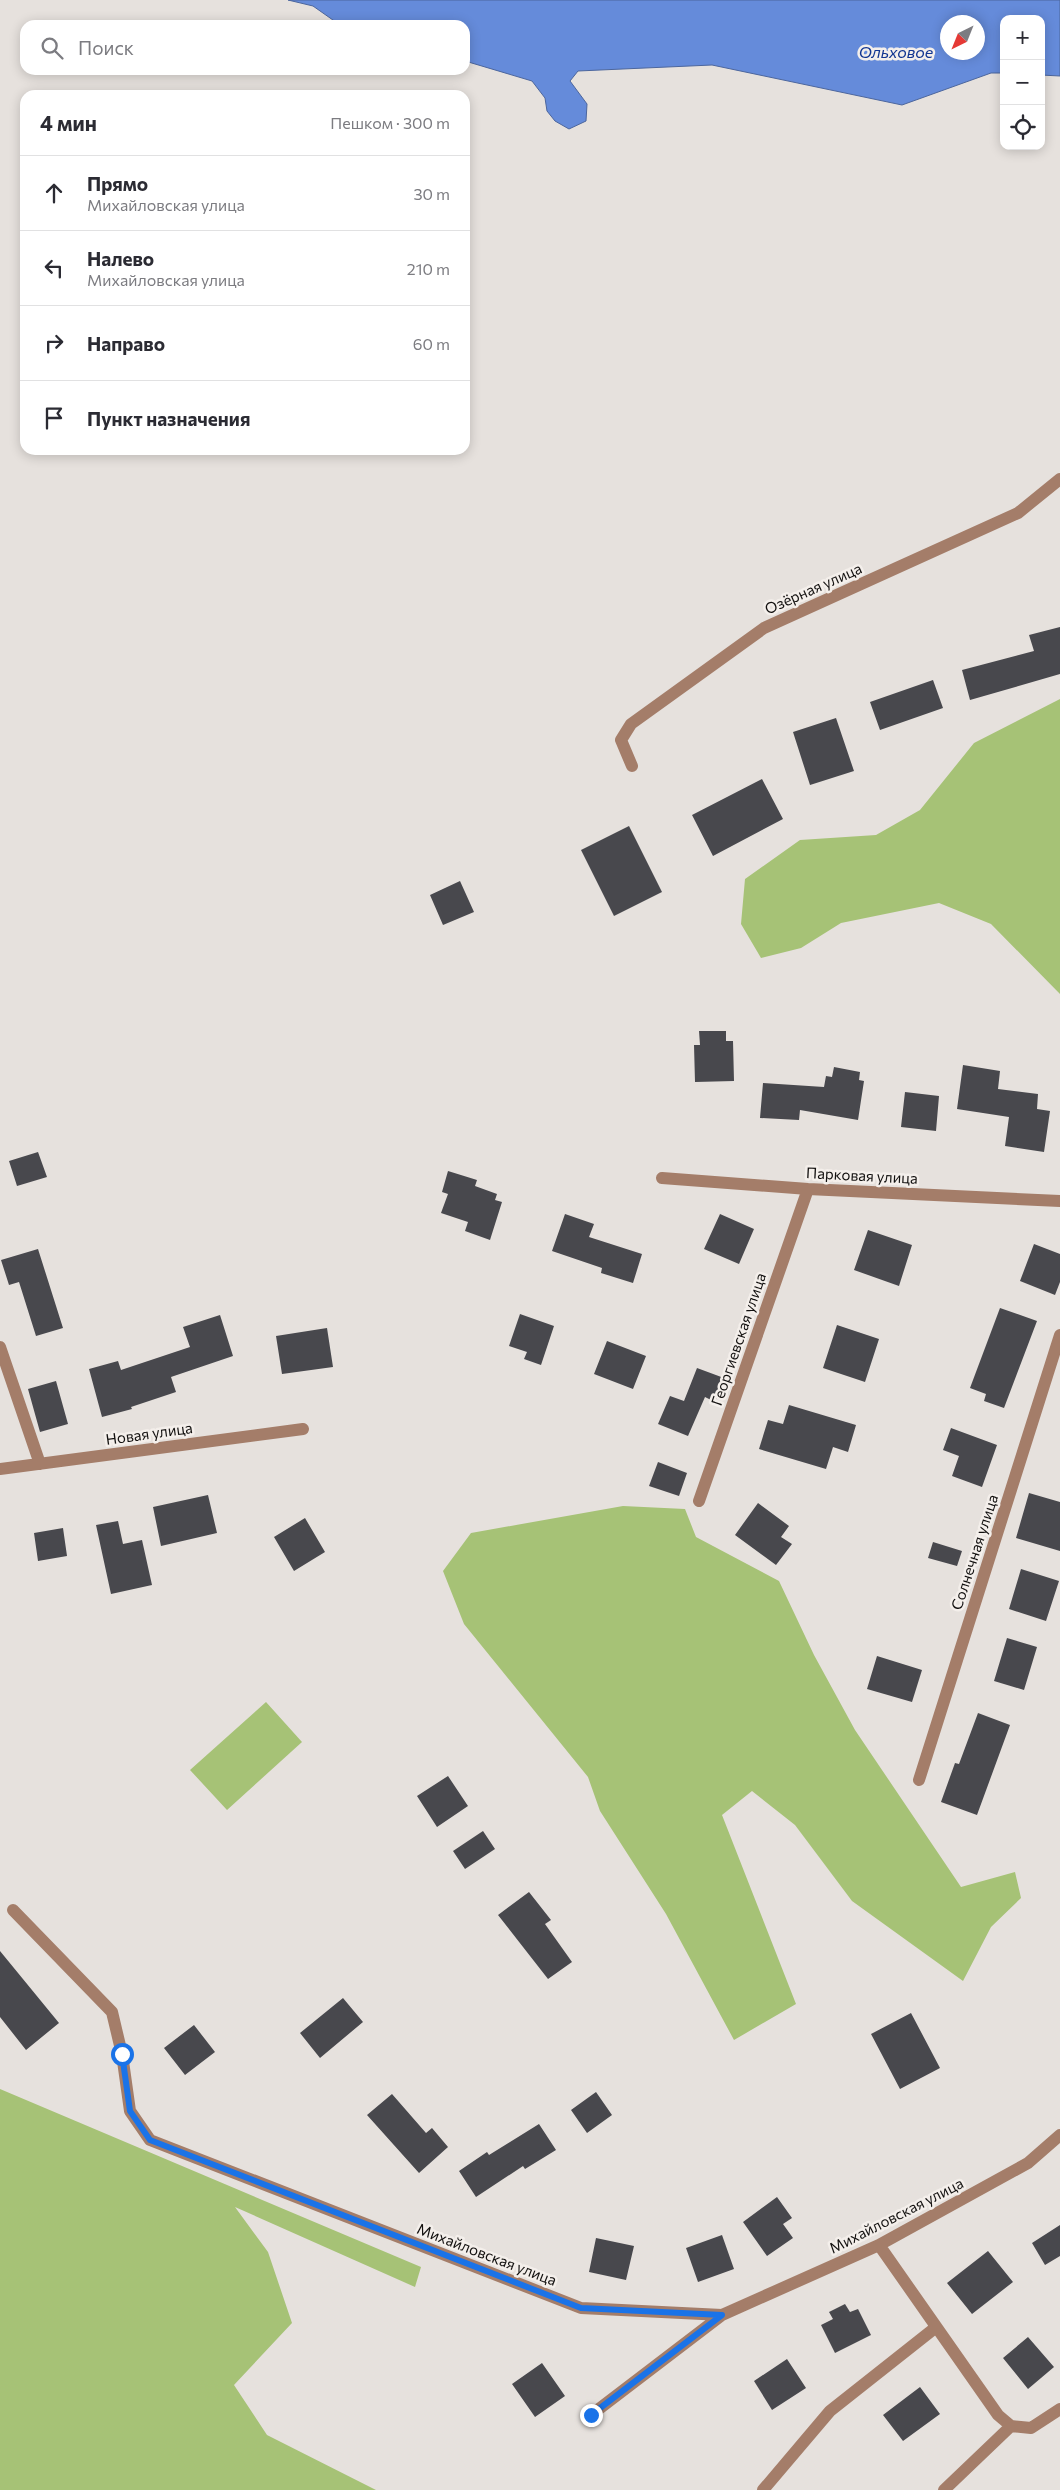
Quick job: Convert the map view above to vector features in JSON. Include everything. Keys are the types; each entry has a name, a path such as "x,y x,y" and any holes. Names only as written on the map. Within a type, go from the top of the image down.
{"street":[{"name":"Озёрная улица","path":"632,766 621,740 631,724 764,628 1018,513 1060,479"},
{"name":"Парковая улица","path":"662,1178 808,1189 1060,1201"},
{"name":"Георгиевская улица","path":"699,1501 808,1189"},
{"name":"Солнечная улица","path":"919,1780 1060,1334"},
{"path":"0,1347 40,1464"},
{"name":"Новая улица","path":"0,1469 303,1429"},
{"name":"Михайловская улица","path":"13,1910 112,2012 122,2054 130,2111 150,2140 581,2308 722,2315 879,2245 1028,2163 1060,2135"},
{"path":"879,2245 935,2328 998,2415 1011,2426 1031,2428 1060,2409"},
{"path":"591,2415 722,2315"},
{"path":"763,2490 830,2411 935,2328"},
{"path":"944,2490 1011,2426"}],"green space":[{"path":"1060,699 1060,994 991,924 939,903 841,923 801,948 761,958 741,924 745,879 800,840 876,835 920,810 974,743"},
{"path":"623,1506 685,1509 696,1537 779,1581 814,1655 855,1730 961,1887 1015,1872 1021,1898 991,1927 963,1981 852,1901 795,1825 752,1791 722,1815 796,2004 734,2040 666,1914 600,1811 588,1777 464,1624 443,1571 471,1533"},
{"path":"266,1702 302,1742 227,1810 190,1770"},
{"path":"0,2089 421,2267 415,2287 235,2207 268,2252 292,2323 234,2385 267,2435 376,2490 0,2490"}],"water":[{"name":"Ольховое","path":"288,0 1060,0 1060,76 1045,75 1045,15 1000,15 1000,73 991,73 902,105 712,65 578,71 570,81 587,104 586,121 569,129 555,121 547,111 545,98 532,81 470,62 470,20 333,20 313,6"}],"building":[{"path":"1060,627 1060,674 970,700 962,670 1034,651 1029,635"},
{"path":"933,680 943,708 880,730 870,702"},
{"path":"836,718 854,771 810,785 793,732"},
{"path":"762,779 783,819 713,856 692,815"},
{"path":"629,826 662,892 614,916 581,850"},
{"path":"460,881 474,912 443,925 430,895"},
{"path":"699,1031 726,1031 726,1041 733,1041 734,1081 695,1082 694,1045 700,1045"},
{"path":"963,1065 1000,1071 998,1089 1038,1094 1037,1109 1050,1111 1044,1152 1005,1146 1009,1117 957,1109"},
{"path":"834,1067 860,1072 859,1080 864,1081 858,1120 800,1110 799,1120 760,1118 763,1083 824,1087 826,1076 832,1077"},
{"path":"905,1092 939,1096 936,1131 901,1127"},
{"path":"38,1152 47,1177 17,1186 9,1161"},
{"path":"448,1171 477,1180 475,1186 497,1194 495,1200 502,1202 490,1240 465,1231 468,1222 441,1213 448,1194 442,1192"},
{"path":"565,1214 594,1224 589,1237 642,1254 633,1283 601,1273 602,1268 552,1251"},
{"path":"720,1214 754,1229 739,1264 704,1249"},
{"path":"868,1230 912,1245 899,1286 854,1270"},
{"path":"1034,1244 1060,1254 1060,1282 1055,1295 1020,1281"},
{"path":"38,1249 63,1328 36,1336 19,1282 9,1285 1,1260"},
{"path":"1000,1308 1037,1321 1004,1408 984,1401 986,1394 970,1388"},
{"path":"520,1314 554,1326 541,1365 524,1359 527,1352 509,1346"},
{"path":"220,1315 233,1356 171,1377 176,1392 131,1407 132,1409 102,1417 89,1369 118,1361 121,1370 190,1347 183,1327"},
{"path":"837,1325 879,1339 865,1382 823,1368"},
{"path":"327,1328 333,1367 282,1374 276,1336"},
{"path":"607,1341 646,1356 633,1389 594,1374"},
{"path":"697,1368 724,1378 715,1402 705,1397 688,1436 658,1424 670,1396 684,1401"},
{"path":"56,1381 68,1424 40,1432 28,1389"},
{"path":"789,1405 856,1425 848,1452 833,1447 826,1469 759,1449 768,1420 783,1424"},
{"path":"951,1428 997,1445 982,1487 952,1476 959,1456 943,1450"},
{"path":"658,1462 687,1473 679,1496 649,1486"},
{"path":"1029,1493 1060,1502 1060,1551 1016,1538"},
{"path":"208,1495 217,1533 161,1546 153,1507"},
{"path":"758,1503 789,1526 781,1537 792,1544 776,1565 735,1535"},
{"path":"305,1518 325,1552 294,1571 274,1537"},
{"path":"118,1521 123,1544 142,1540 152,1585 111,1594 96,1525"},
{"path":"63,1528 67,1556 38,1561 34,1533"},
{"path":"933,1542 962,1551 957,1566 928,1558"},
{"path":"1021,1569 1059,1581 1046,1621 1009,1609"},
{"path":"1007,1638 1037,1647 1024,1690 994,1681"},
{"path":"877,1656 922,1670 912,1702 867,1689"},
{"path":"978,1713 1010,1725 977,1815 941,1802 955,1763 959,1764"},
{"path":"448,1776 468,1806 437,1827 417,1796"},
{"path":"483,1831 495,1849 465,1869 453,1851"},
{"path":"529,1892 551,1920 545,1924 572,1962 548,1979 498,1915"},
{"path":"0,1951 59,2023 26,2050 0,2017"},
{"path":"343,1998 363,2022 320,2058 300,2033"},
{"path":"911,2013 940,2068 900,2089 871,2034"},
{"path":"194,2025 215,2052 185,2075 164,2048"},
{"path":"596,2092 612,2115 587,2133 571,2110"},
{"path":"392,2094 426,2133 432,2128 448,2147 419,2173 367,2115"},
{"path":"539,2124 556,2150 525,2169 523,2166 476,2197 459,2171 487,2152 489,2155"},
{"path":"777,2197 792,2218 783,2224 793,2238 767,2256 743,2222"},
{"path":"1060,2225 1060,2256 1045,2265 1032,2243"},
{"path":"722,2235 734,2269 698,2282 686,2248"},
{"path":"596,2238 634,2246 626,2280 589,2272"},
{"path":"988,2251 1013,2282 972,2314 947,2283"},
{"path":"845,2304 850,2312 858,2309 871,2335 835,2353 821,2325 833,2319 829,2312"},
{"path":"1028,2337 1054,2367 1028,2389 1003,2358"},
{"path":"787,2359 806,2388 772,2410 754,2381"},
{"path":"542,2363 565,2396 535,2417 512,2384"},
{"path":"920,2387 940,2414 903,2441 883,2415"}],"route":[{"path":"122,2054 130,2111 150,2140 581,2308 722,2315 591,2415"}]}
